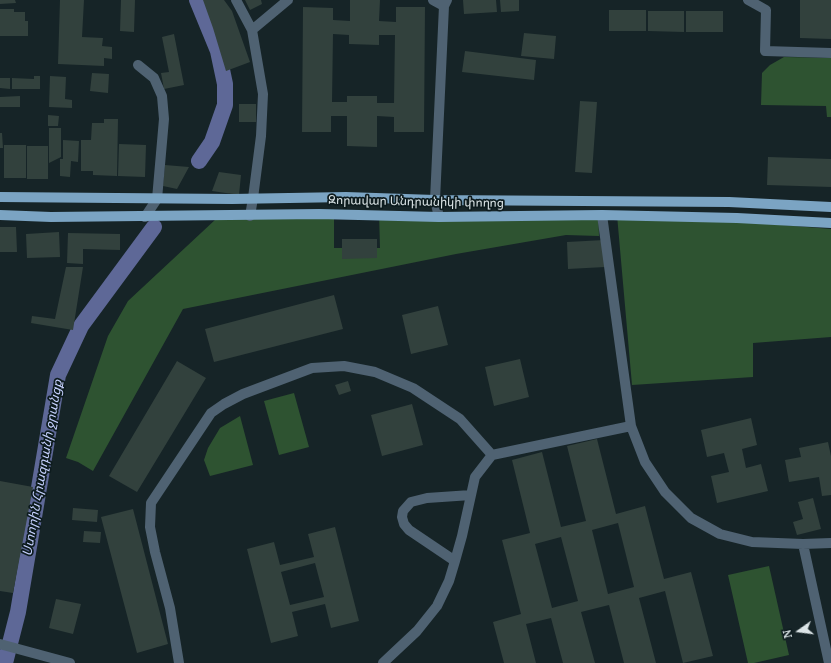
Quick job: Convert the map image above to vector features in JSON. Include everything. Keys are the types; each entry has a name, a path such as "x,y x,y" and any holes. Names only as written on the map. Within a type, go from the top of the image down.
{"main road":[{"name":"Զորավար Անդրանիկի փողոց","path":"0,197 157,199 346,197 435,200 602,200 729,202 831,207"},
{"path":"602,200 602,215"},
{"name":"Զորավար Անդրանիկի փողոց","path":"0,215 52,217 207,215 250,216 319,214 439,217 602,215 737,218 831,223"}],"lane":[{"path":"236,0 252,30 263,94 261,136 250,216"},
{"path":"252,30 288,0"},
{"path":"433,0 446,3 435,200 439,217"},
{"path":"748,0 766,10 766,51 831,52"},
{"path":"138,65 154,78 162,96 164,119 157,199 145,217"},
{"path":"602,215 631,426 645,462 665,492 691,518 720,534 752,542 803,544 831,543"},
{"path":"179,663 170,608 150,527 151,504 211,413 224,404 242,394 312,368 344,366 374,372 413,388 460,419 492,455"},
{"path":"382,663 417,631 437,606 449,581 455,561 475,477 492,455 631,426"},
{"path":"455,561 409,530 404,524 402,517 403,511 411,502 428,498 471,495"},
{"path":"803,544 829,663"},
{"path":"0,644 70,663"}],"green space":[{"path":"784,57 831,58 831,117 827,117 826,106 761,105 762,73 770,65"},
{"path":"334,212 334,248 380,248 379,212 598,212 599,236 566,235 456,254 183,309 93,471 78,462 66,458 108,336 128,301 216,219"},
{"path":"617,215 720,220 831,229 831,337 753,343 753,377 632,385"},
{"path":"294,393 309,447 279,455 264,401"},
{"path":"240,416 253,465 210,476 204,460 208,448 220,428"},
{"path":"769,566 789,655 748,663 728,575"}],"building":[{"path":"0,0 15,0 16,3 0,4"},
{"path":"60,0 84,0 82,37 103,38 102,46 112,47 112,59 104,58 104,66 58,64"},
{"path":"121,0 135,0 134,32 120,31"},
{"path":"203,0 224,0 232,11 250,62 226,71"},
{"path":"245,0 261,0 262,4 250,10"},
{"path":"350,0 380,0 379,21 396,22 396,7 425,7 424,132 394,132 394,117 377,116 377,147 347,146 347,116 331,116 331,132 302,132 303,7 333,8 333,20 350,21","holes":["333,34 349,35 349,44 379,45 379,35 395,35 394,103 377,103 377,96 347,96 347,102 332,102"]},
{"path":"463,0 496,0 497,12 464,14"},
{"path":"500,0 519,0 519,11 501,12"},
{"path":"800,0 831,0 831,39 800,38"},
{"path":"0,9 14,9 14,12 25,12 25,21 28,21 28,36 0,36"},
{"path":"609,10 646,10 646,31 609,31"},
{"path":"648,11 684,11 684,32 648,31"},
{"path":"686,11 723,11 723,32 686,32"},
{"path":"524,33 556,36 554,59 521,56"},
{"path":"174,34 184,85 164,89 161,73 169,72 162,37"},
{"path":"465,51 536,60 534,80 462,72"},
{"path":"92,73 109,74 108,93 90,91"},
{"path":"34,76 40,76 40,89 12,89 12,78 34,79"},
{"path":"50,76 66,77 65,99 72,100 72,108 49,107"},
{"path":"0,78 10,78 10,89 0,88"},
{"path":"20,96 20,107 0,107 0,97"},
{"path":"580,101 597,102 592,173 575,172"},
{"path":"239,104 256,104 256,122 239,122"},
{"path":"48,115 59,116 58,126 48,126"},
{"path":"104,119 118,119 117,176 93,175 93,171 81,171 81,140 91,140 92,123 104,123"},
{"path":"49,128 61,128 61,157 49,163"},
{"path":"0,133 2,133 3,148 0,148"},
{"path":"63,140 79,141 78,162 71,161 70,177 60,176 60,159 63,159"},
{"path":"119,144 146,145 145,177 118,176"},
{"path":"4,145 26,145 26,178 4,178"},
{"path":"27,146 48,146 48,179 27,179"},
{"path":"768,157 831,159 831,187 767,185"},
{"path":"165,165 189,167 177,189 163,186"},
{"path":"219,172 241,175 239,195 212,191"},
{"path":"0,227 16,227 17,252 0,252"},
{"path":"59,232 60,257 27,258 26,234"},
{"path":"68,233 120,234 120,250 83,249 83,264 67,263"},
{"path":"342,239 377,239 377,258 342,259"},
{"path":"604,240 605,267 568,269 567,242"},
{"path":"66,267 83,267 73,330 31,323 32,316 55,319"},
{"path":"334,295 343,329 214,362 205,329"},
{"path":"438,306 448,345 411,354 402,315"},
{"path":"520,359 529,397 494,406 485,367"},
{"path":"177,361 206,378 137,492 109,476"},
{"path":"348,381 351,391 339,395 335,385"},
{"path":"412,404 423,445 382,456 371,415"},
{"path":"751,418 757,445 742,449 746,468 761,464 768,491 717,503 711,476 729,472 724,453 707,457 701,430"},
{"path":"597,439 616,514 645,506 664,579 691,572 713,656 683,663 665,591 639,598 656,663 624,663 609,605 581,612 595,663 563,663 551,618 526,624 536,663 504,663 493,622 521,614 502,540 530,533 512,460 542,452 561,527 586,521 567,446","holes":["618,523 634,587 608,594 592,530","561,537 578,601 552,608 535,544"]},
{"path":"828,442 831,456 831,495 822,496 819,477 789,482 785,460 801,457 799,448"},
{"path":"0,481 33,487 13,593 0,591"},
{"path":"813,498 821,529 797,535 793,522 803,519 798,502"},
{"path":"73,508 98,510 97,522 72,520"},
{"path":"133,509 168,644 137,653 101,517"},
{"path":"335,527 359,621 331,628 325,604 292,612 298,636 271,643 247,549 274,542 280,565 314,557 308,534","holes":["315,563 324,597 290,605 281,572"]},
{"path":"84,531 101,532 100,543 83,542"},
{"path":"56,599 81,604 73,634 49,628"}],"waterway":[{"name":"Ստորին Հրազդանի ջրանցք","path":"197,0 218,51 225,84 225,105 212,142 199,161"},
{"name":"Ստորին Հրազդանի ջրանցք","path":"5,663 18,612 58,375 81,326 154,227"}]}
